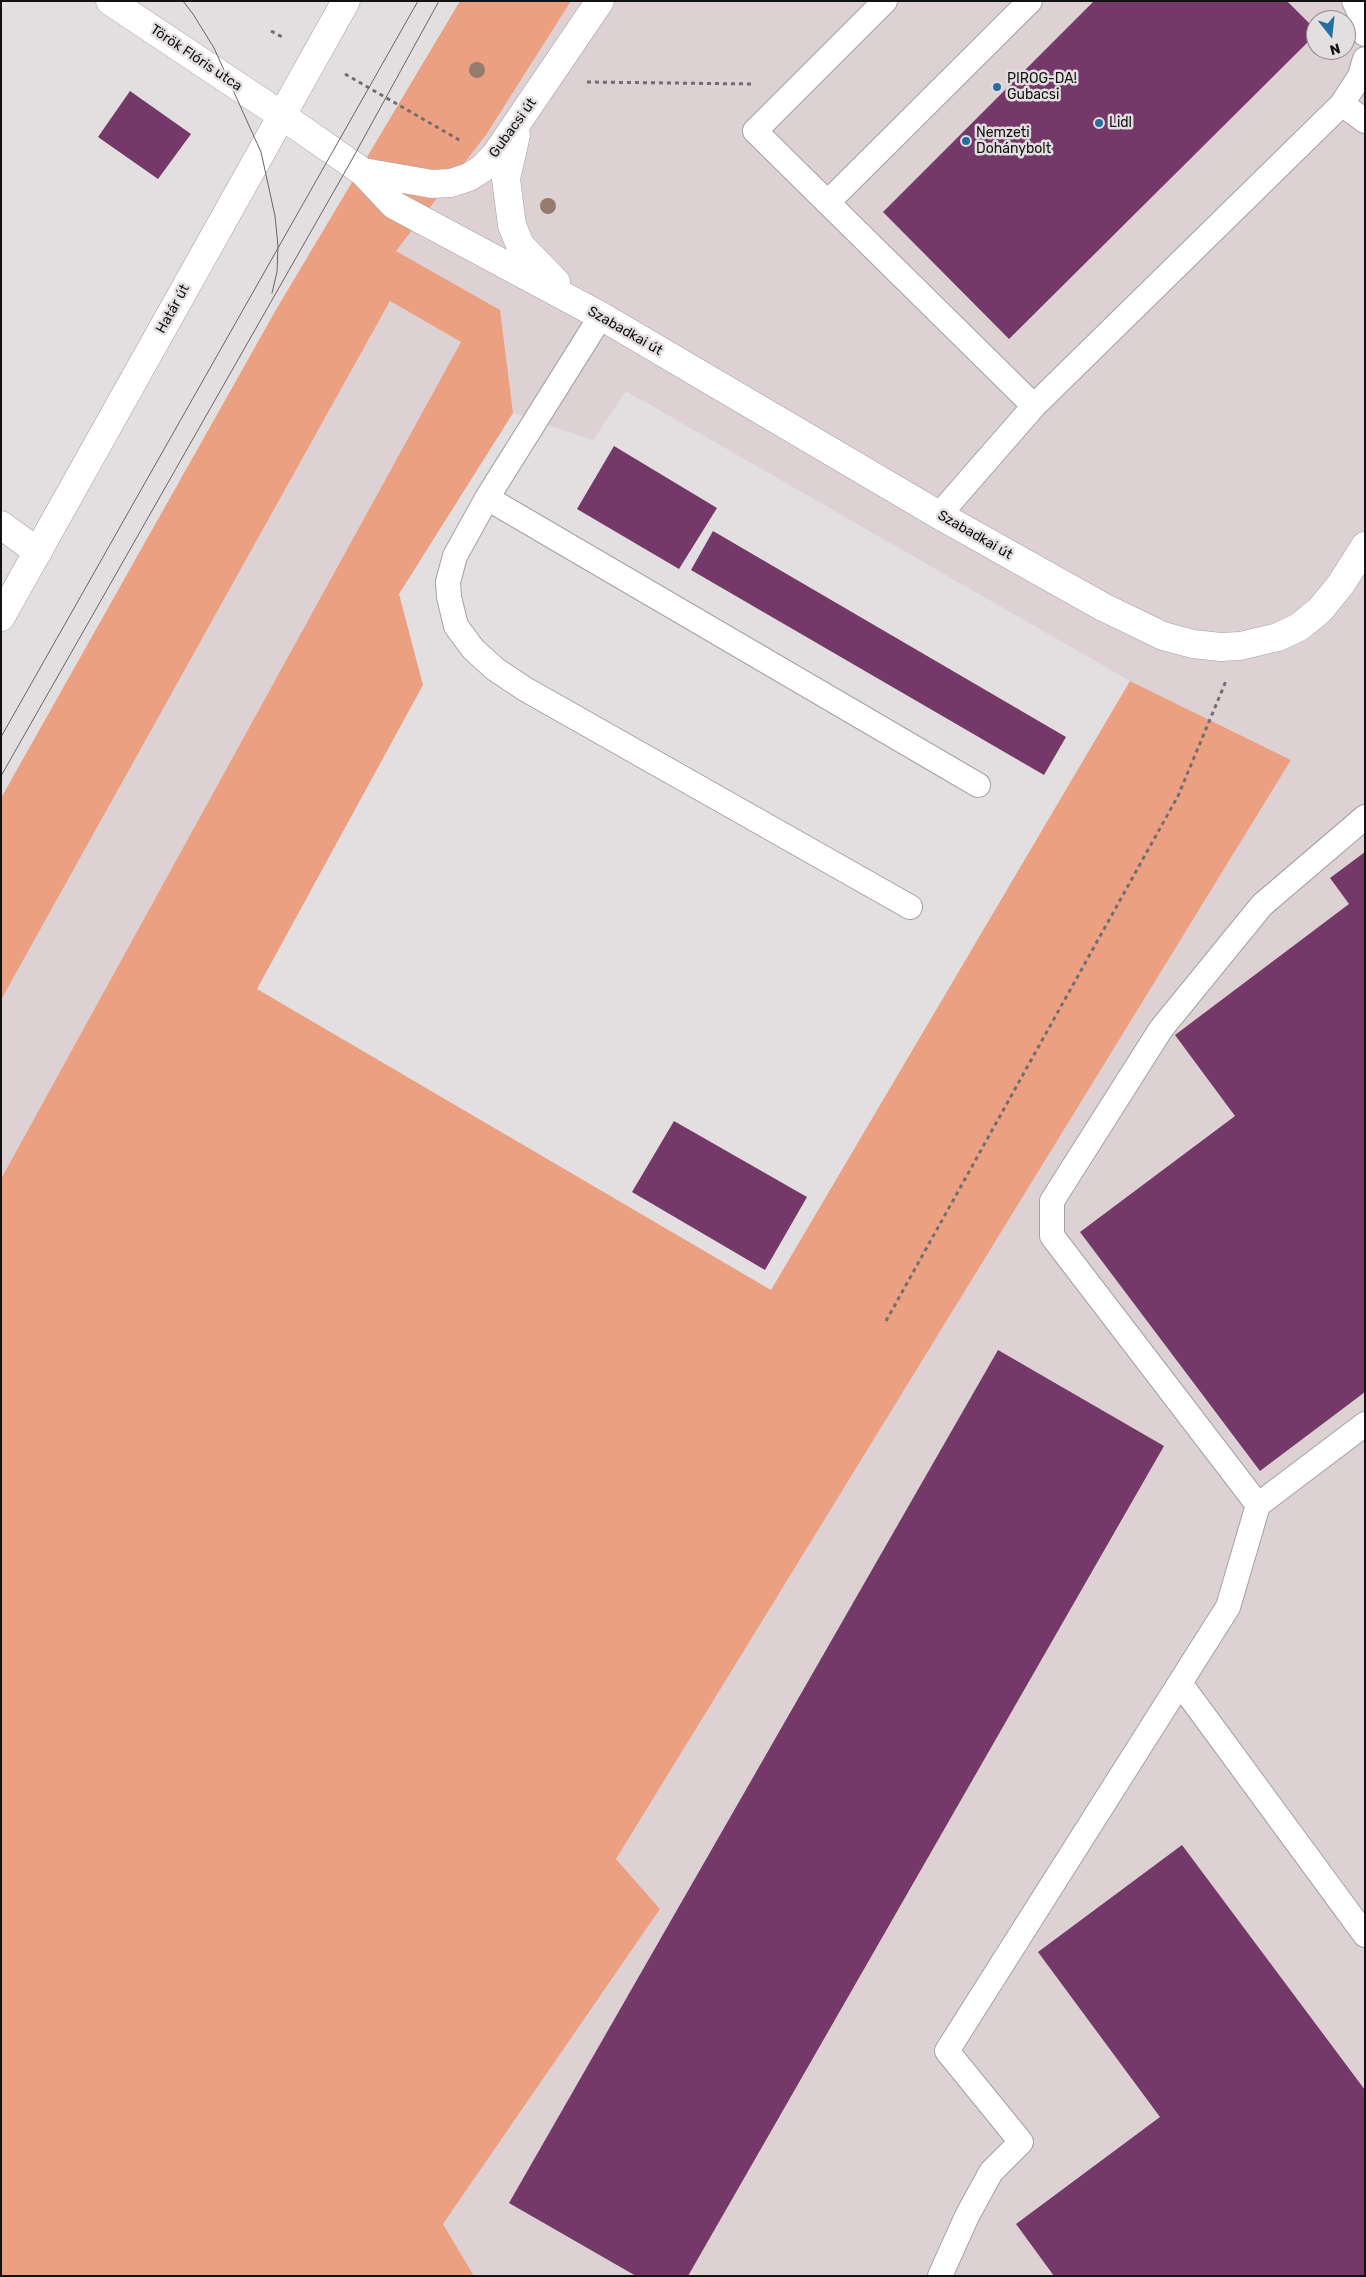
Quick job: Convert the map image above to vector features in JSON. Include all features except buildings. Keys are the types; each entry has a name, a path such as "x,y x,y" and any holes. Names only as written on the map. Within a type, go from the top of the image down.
{"street":[{"name":"Török Flóris utca","path":"110,1 282,115"},
{"name":"Határ út","path":"1,617 346,1"},
{"name":"Gubacsi út","path":"282,115 363,172 415,182 451,182 469,177 483,168 492,159 600,1"},
{"name":"Szabadkai út","path":"522,117 512,143 506,179 512,225 520,245 589,310"},
{"name":"Szabadkai út","path":"363,172 394,205 589,310 939,515 1103,607 1163,636 1193,644 1220,647 1240,646 1278,636 1299,627 1320,610 1365,546"},
{"path":"1,525 38,552"}],"lane":[{"path":"885,1 755,132 1034,406"},
{"path":"828,202 1030,1"},
{"path":"1354,1 1362,18 1365,34"},
{"path":"939,515 1034,406 1342,104 1360,76 1365,59"},
{"path":"1342,104 1365,121"},
{"path":"589,310 455,556 448,582 449,597 456,626 473,649 495,670 525,689 910,907"},
{"path":"487,498 978,785"},
{"path":"1258,1505 1052,1236 1052,1201 1167,1021 1262,905 1365,817"},
{"path":"940,2276 967,2216 992,2172 1021,2142 947,2051 1228,1607 1258,1505 1365,1424"},
{"path":"1180,1683 1365,1935"}],"path":[{"path":"271,31 492,159"},
{"path":"547,81 802,85"},
{"path":"886,1322 1178,796 1240,646"}],"shaded area":[{"path":"460,1 571,1 486,135 396,251 500,310 513,413 399,594 423,685 257,989 771,1290 1130,681 1291,760 616,1859 660,1909 443,2224 474,2276 1,2276 1,1179 461,342 390,301 1,1000 1,798 277,308"},
{"path":"571,1 1365,1 1365,2276 474,2276 443,2224 660,1909 616,1859 1291,760 1130,681 626,391 593,440 513,413 499,310 396,251 486,135"},
{"path":"390,301 461,342 1,1179 1,1000"}],"tram line":[{"path":"183,1 214,48 261,152 275,216 278,246 277,272 272,293"},
{"path":"1,737 418,1"},
{"path":"1,776 350,163 439,1"}],"place":[{"name":"PIROG-DA! Gubacsi","path":"997,87"},
{"name":"Lidl","path":"1099,123"},
{"name":"Nemzeti Dohánybolt","path":"966,141"}]}
